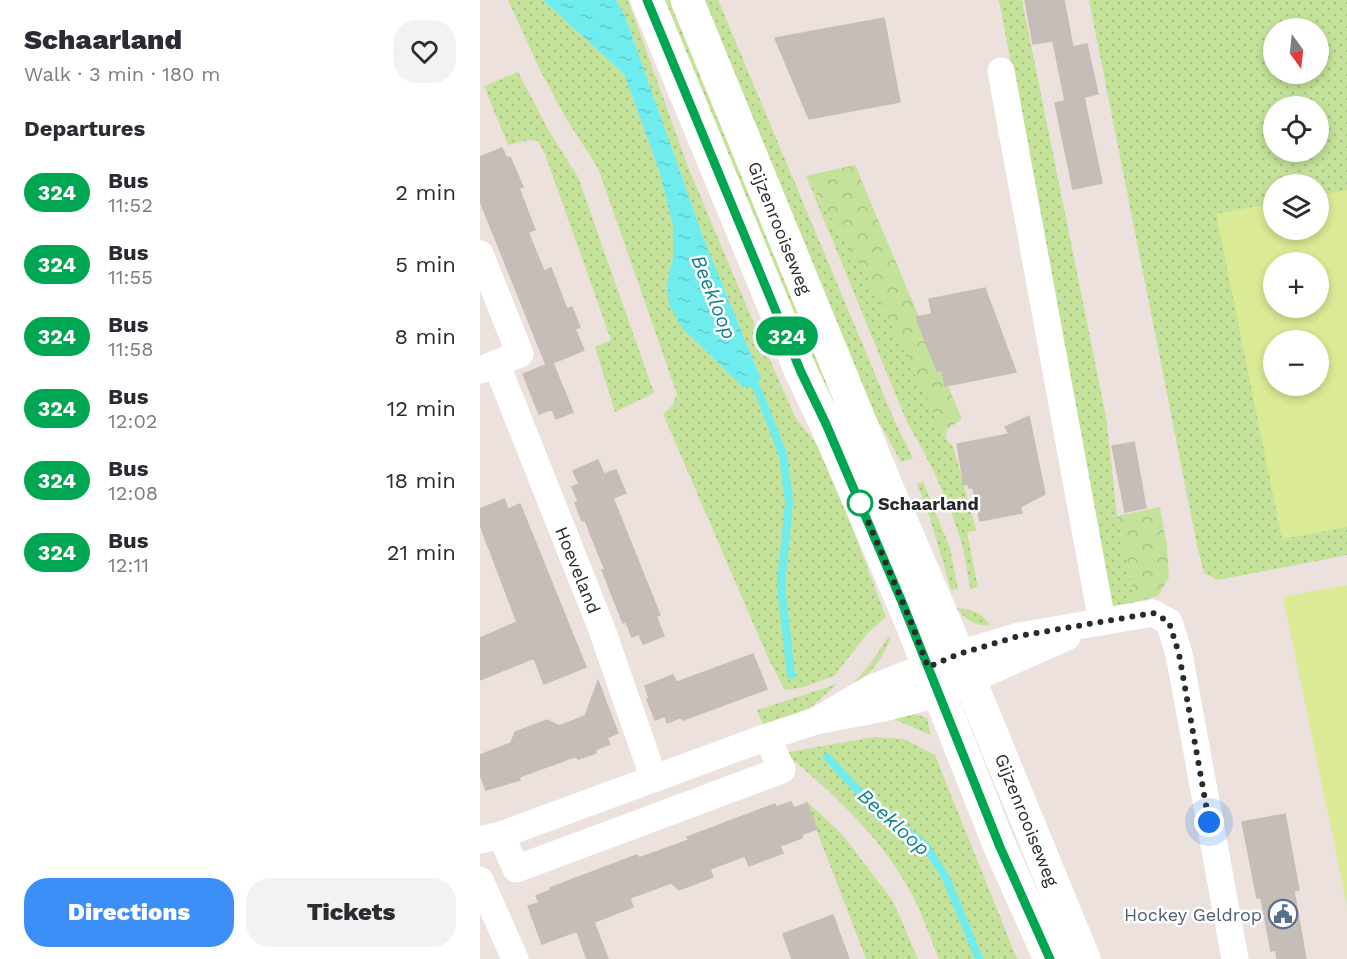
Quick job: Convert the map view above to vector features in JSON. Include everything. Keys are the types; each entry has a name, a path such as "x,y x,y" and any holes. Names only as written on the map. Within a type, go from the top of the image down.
{"main road":[{"name":"Gijzenrooiseweg","path":"647,0 801,372 906,609 1000,847 1050,959"},
{"name":"Gijzenrooiseweg","path":"687,0 1084,959"}],"street":[{"path":"1001,71 1102,622"},
{"name":"Hoeveland","path":"480,254 520,354 488,367 601,627 654,779"},
{"path":"767,737 782,770 516,869 490,838 767,737 816,721 884,708 933,680 965,667 1019,636 1153,613 1169,622 1179,654 1235,959"},
{"path":"480,880 515,959"}],"green space":[{"path":"508,0 543,0 624,74 659,170 673,226 673,257 667,283 682,328 743,387 761,379 703,237 625,16 616,0 628,0 688,167 795,417 825,455 886,617 868,633 834,676 804,687 785,690 769,660 663,414 672,406 677,394 598,168 567,120 541,72"},
{"path":"660,0 678,0 856,435 822,400"},
{"path":"695,0 718,0 896,424 913,458 901,462 863,397"},
{"path":"999,0 1022,0 1106,417 1117,516 1136,602 1113,608"},
{"path":"1089,0 1347,0 1347,555 1218,580 1204,573"},
{"path":"518,72 549,131 578,177 654,393 615,412 595,347 611,340 545,154 538,141 529,140 508,145 484,86"},
{"path":"855,165 962,419 947,429 946,439 875,291 806,176"},
{"path":"806,176 875,291 946,439 953,446 976,530 967,533 978,587 970,589 963,548 946,500 907,422"},
{"path":"1347,190 1347,527 1282,539 1216,214 1263,205 1263,240 1329,240 1329,193"},
{"path":"923,482 950,548 958,589 951,590 930,518 917,484"},
{"path":"1160,507 1167,547 1169,577 1158,596 1136,602 1117,516"},
{"path":"1347,585 1347,905 1283,597"},
{"path":"956,608 976,612 990,625 980,625 971,621"},
{"path":"889,636 890,640 874,667 850,687 871,663"},
{"path":"837,684 811,707 764,727 757,710"},
{"path":"904,711 927,718 931,735 894,719 864,721"},
{"path":"874,737 904,739 935,755 1017,959 939,959 914,899 886,854 857,819 791,758 789,752"},
{"path":"805,800 841,833 893,901 918,959 866,959"}],"water":[{"path":"543,0 616,0 625,16 703,237 761,379 753,386 743,387 682,328 669,304 667,283 673,257 673,226 659,170 624,74"}],"building":[{"path":"1025,0 1064,0 1073,47 1087,44 1098,94 1084,97 1102,183 1073,189 1055,103 1065,101 1053,41 1033,44"},
{"path":"884,18 900,102 809,119 775,38"},
{"path":"502,148 507,158 510,157 523,187 519,188 535,230 528,232 544,271 551,268 567,309 572,307 580,327 575,329 584,350 553,363 573,412 556,419 552,409 539,414 523,374 546,365 480,201 480,157"},
{"path":"985,288 1016,372 945,386 942,370 937,371 916,317 932,314 929,299"},
{"path":"1029,416 1045,494 1020,507 1022,513 980,521 973,488 969,488 968,484 964,485 957,444 1009,434 1005,427"},
{"path":"1134,442 1146,508 1125,512 1112,446"},
{"path":"598,460 604,474 616,470 626,493 613,498 660,615 656,616 664,636 643,644 639,634 632,637 626,622 623,623 585,520 582,521 575,503 578,501 572,487 579,484 573,471"},
{"path":"504,499 508,509 520,504 586,667 544,684 534,658 480,680 480,638 517,622 480,525 480,509"},
{"path":"753,654 767,689 683,720 682,717 667,723 665,716 655,720 645,686 673,675 676,682 680,681"},
{"path":"598,681 618,733 607,738 610,744 595,750 596,753 578,759 577,756 519,777 520,780 486,790 480,774 480,755 511,743 515,732 547,720 559,726 585,716"},
{"path":"791,802 794,808 807,803 817,829 803,834 802,838 780,846 783,853 749,866 745,856 710,869 713,877 679,890 671,883 630,898 633,907 594,922 608,959 587,959 577,931 542,944 528,906 539,903 536,896 551,890 550,888 637,855 639,858 689,840 687,837 775,804 776,807"},
{"path":"1285,814 1299,890 1294,891 1306,959 1277,959 1276,950 1271,951 1261,898 1257,898 1242,822"},
{"path":"833,915 849,959 792,959 783,934"}],"waterway":[{"name":"Beekloop","path":"750,377 759,393 783,455 789,502 781,585 791,675"},
{"name":"Beekloop","path":"827,757 861,794 925,845 946,878 979,959"}],"bus line":[{"name":"324","path":"647,0 801,372 826,424 909,617 1000,847 1050,959"}],"place":[{"name":"Schaarland","path":"860,503"},
{"name":"Hockey Geldrop","path":"1283,914"}],"route":[{"path":"860,503 928,667 959,654 1019,636 1153,613 1169,622 1179,654 1209,822"}]}
